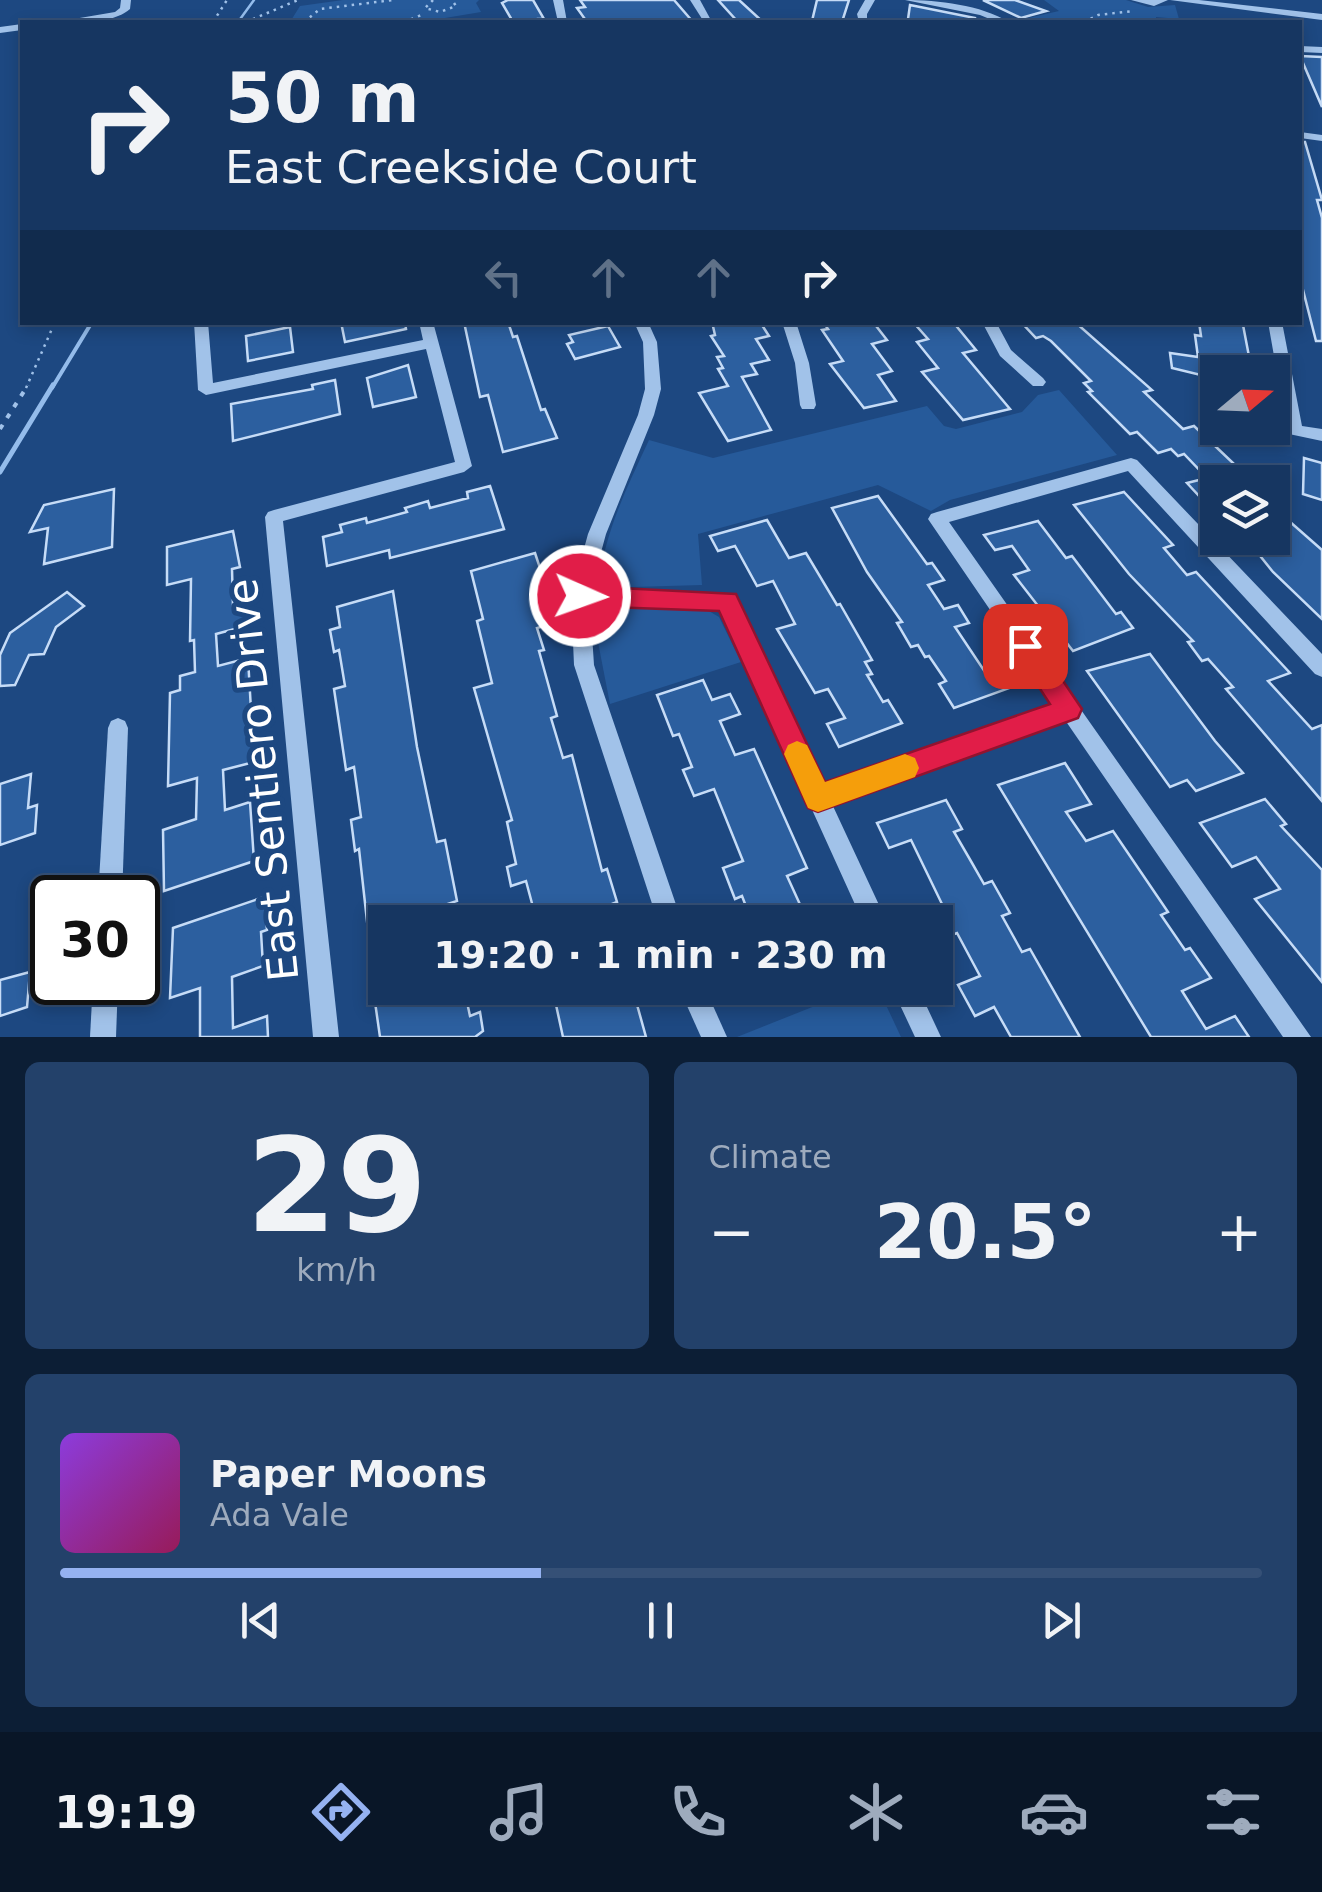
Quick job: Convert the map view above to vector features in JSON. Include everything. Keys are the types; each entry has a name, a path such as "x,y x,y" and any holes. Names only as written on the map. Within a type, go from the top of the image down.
{"street":[{"path":"74,20 122,13 126,0"},
{"path":"910,0 959,7 998,20"},
{"path":"1136,0 1163,0"},
{"path":"1175,0 1322,17"},
{"path":"202,325 206,390 432,343 427,325"},
{"path":"642,325 650,342 653,389 597,534 580,596 584,665 664,905"},
{"path":"790,325 802,363 808,404"},
{"path":"990,325 1005,353 1038,382"},
{"path":"1275,325 1295,430 1322,436"},
{"name":"East Sentiero Drive","path":"326,1037 274,517 464,466 432,343"},
{"path":"1298,1037 937,519 1130,464 1322,668"},
{"path":"580,596 727,601 867,905"},
{"path":"818,798 1069,709"},
{"path":"111,875 118,728"},
{"path":"103,1037 105,1005"},
{"path":"700,1005 714,1037"},
{"path":"913,1005 928,1037"}],"path":[{"path":"251,20 298,0"},
{"path":"306,20 320,8 393,0"},
{"path":"426,12 424,6 431,0"},
{"path":"408,20 426,12 454,8 455,1"},
{"path":"1089,20 1098,15 1145,9 1149,3"},
{"path":"0,429 30,383 54,325"}],"shaded area":[{"path":"343,0 479,0 476,3 481,12 433,20 291,20 300,6"},
{"path":"1044,0 1126,0 1148,7 1175,5 1179,19 1019,20 1059,11"},
{"path":"1059,390 1117,455 950,500 931,511 878,485 698,534 702,585 598,588 611,530 649,440 713,458 927,406 944,426 956,429 1022,412 1038,395"},
{"path":"702,607 719,617 741,662 610,704 597,637 602,617 618,608"},
{"path":"817,1005 886,1005 901,1037 737,1037"}],"building":[{"path":"533,0 544,19 512,20 502,3"},
{"path":"580,0 674,0 691,20 586,20 577,8 585,7"},
{"path":"718,0 739,0 761,20 736,20"},
{"path":"817,0 849,0 843,20 812,20"},
{"path":"983,0 1015,0 1046,11 1021,18"},
{"path":"910,5 975,20 930,20 908,19"},
{"path":"1302,56 1322,57 1322,107 1302,61"},
{"path":"1302,142 1322,200 1317,200 1322,218 1322,341 1316,341 1302,286"},
{"path":"342,325 405,325 406,329 345,342"},
{"path":"465,325 509,325 513,337 517,336 541,410 545,409 557,438 503,452 488,395 480,397"},
{"path":"713,325 762,325 769,336 756,339 769,360 751,364 757,374 742,377 771,430 728,441 699,393 728,386 718,369 723,368 717,357 724,356 711,336 715,335"},
{"path":"825,325 875,325 887,340 872,344 892,371 878,375 896,401 864,408 830,364 843,361 822,330 828,329"},
{"path":"916,325 955,325 976,350 963,353 1010,409 963,420 922,372 938,368 917,342 928,339"},
{"path":"1024,325 1078,325 1152,390 1144,392 1183,429 1194,426 1200,432 1200,445 1214,445 1235,465 1200,465 1200,471 1184,454 1178,456 1171,449 1158,453 1137,432 1130,434 1088,392 1092,391 1084,383 1091,381 1043,336 1036,338"},
{"path":"1199,325 1243,325 1249,355 1200,355 1200,375 1172,368 1170,353 1198,357 1195,335 1201,336"},
{"path":"608,326 620,347 575,359 567,344 573,342 569,335"},
{"path":"290,327 293,352 248,361 246,336"},
{"path":"408,365 416,397 373,407 367,378"},
{"path":"335,380 340,414 233,441 231,404 313,389 312,385"},
{"path":"1304,458 1322,463 1322,500 1303,494"},
{"path":"1200,480 1200,497 1187,483"},
{"path":"490,486 504,529 390,558 389,550 327,566 323,537 342,532 340,525 366,518 367,523 407,512 405,508 428,501 430,508 468,498 467,492"},
{"path":"114,489 112,547 44,564 48,528 30,532 44,505"},
{"path":"1124,492 1173,545 1164,548 1187,575 1196,572 1290,673 1268,681 1312,729 1322,725 1322,801 1226,689 1233,687 1208,659 1202,661 1188,642 1193,641 1129,574 1074,505"},
{"path":"878,496 927,564 932,563 944,580 928,585 944,609 958,605 969,623 955,627 985,672 1001,666 1015,686 954,708 939,684 946,681 918,645 911,647 897,623 902,622 867,572 832,508"},
{"path":"767,520 789,558 806,553 837,605 840,604 872,660 865,662 872,674 867,675 902,723 839,747 827,724 845,718 828,689 815,693 777,629 795,624 773,581 757,586 735,546 718,551 710,536"},
{"path":"1038,521 1066,558 1072,556 1116,614 1121,612 1133,628 1073,651 1014,575 1029,570 1012,546 995,550 984,535"},
{"path":"1290,522 1322,550 1322,619 1259,555 1290,555"},
{"path":"233,531 240,567 232,569 233,606 245,603 246,626 216,634 218,666 248,658 254,762 223,770 225,810 250,802 254,861 164,891 163,830 196,819 197,778 168,786 170,693 180,690 180,676 195,672 194,640 190,641 191,579 167,585 167,547"},
{"path":"535,553 548,592 538,595 547,625 537,628 544,650 539,651 557,716 551,718 563,758 572,755 602,871 607,869 617,902 532,905 526,881 511,886 507,867 516,864 507,822 512,820 474,688 492,683 477,621 483,619 471,571"},
{"path":"393,591 417,747 437,842 445,840 457,901 445,905 368,905 368,930 359,849 355,851 351,820 361,817 354,767 346,770 334,689 345,686 339,650 334,652 330,630 340,627 337,607"},
{"path":"67,592 84,606 56,627 44,654 29,655 15,685 0,686 0,655 10,633"},
{"path":"1150,654 1243,773 1196,791 1187,780 1170,787 1087,671"},
{"path":"703,680 712,700 730,694 740,714 720,721 735,755 754,749 807,868 787,876 800,905 745,905 742,896 735,899 723,868 743,861 714,789 694,796 683,770 692,767 679,734 673,736 657,695"},
{"path":"1065,763 1091,804 1066,812 1086,841 1113,831 1168,912 1161,915 1211,978 1182,991 1206,1029 1235,1016 1249,1037 1151,1037 998,785"},
{"path":"31,774 28,808 37,805 35,833 0,845 0,784"},
{"path":"1265,799 1286,824 1281,826 1322,870 1322,982 1255,899 1280,889 1256,857 1232,867 1200,823"},
{"path":"946,800 962,829 954,832 984,884 992,881 1010,913 1002,916 1022,952 1030,949 1080,1037 1011,1037 994,1007 975,1016 958,985 980,976 957,933 953,934 953,905 940,905 911,840 889,848 877,823"},
{"path":"264,897 267,930 261,932 263,966 232,977 233,1028 267,1016 268,1037 200,1037 200,988 170,998 173,928"},
{"path":"30,972 27,1007 0,1016 0,980"},
{"path":"375,1005 468,1005 470,1016 480,1012 483,1031 475,1037 380,1037"},
{"path":"556,1005 637,1005 646,1037 563,1037"}],"waterway":[{"path":"239,20 254,0"},
{"path":"52,388 90,325"},
{"path":"0,472 53,385"}],"slow traffic":[{"path":"797,754 818,798 905,768"}],"route":[{"path":"580,596 727,601 818,798 1069,709 1025,646"}]}
